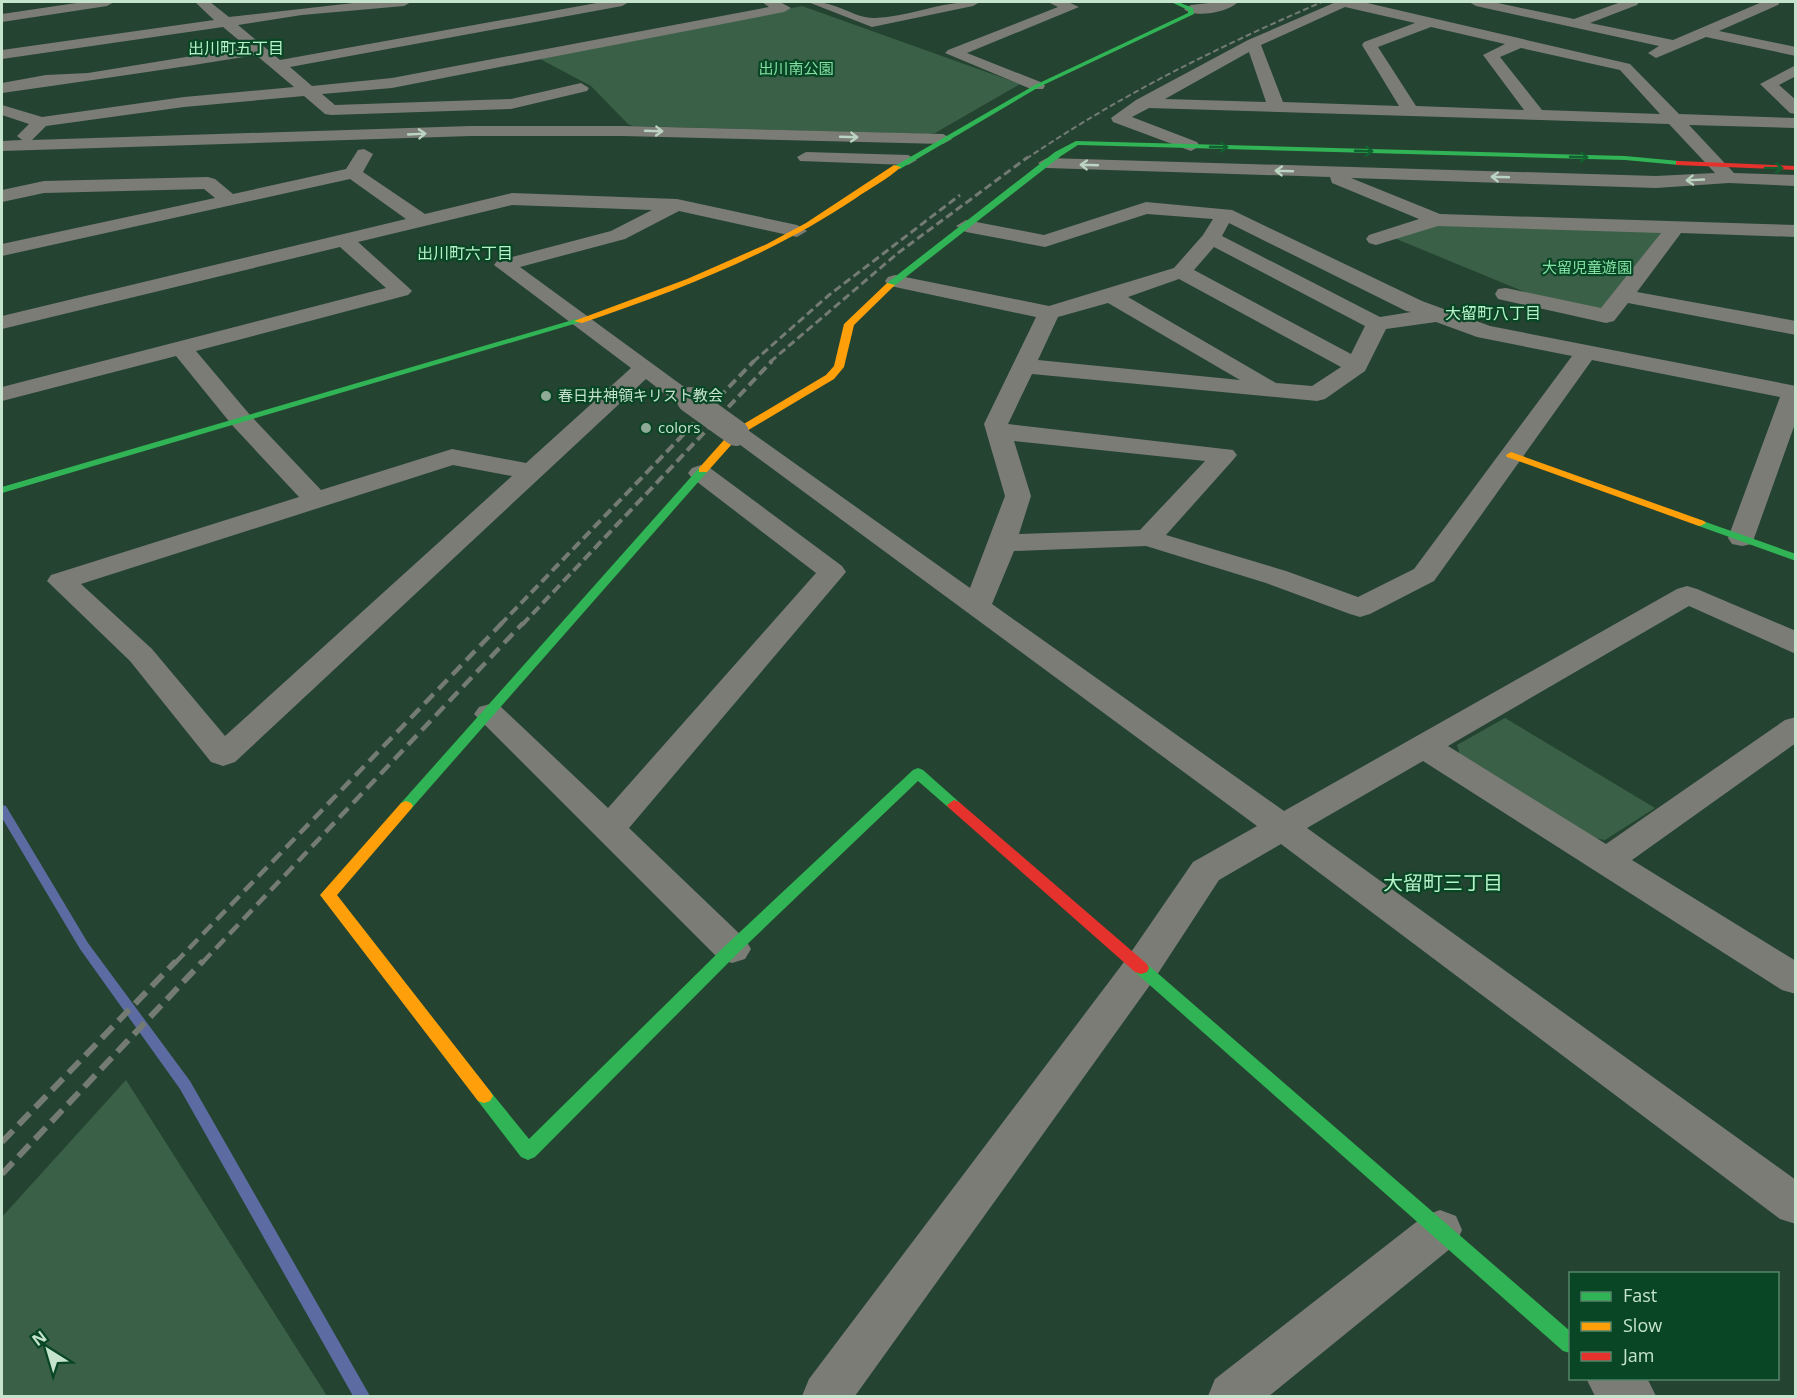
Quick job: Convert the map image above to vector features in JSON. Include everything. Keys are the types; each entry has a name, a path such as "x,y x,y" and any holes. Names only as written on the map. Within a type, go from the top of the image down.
{"street":[{"path":"2,18 107,2"},
{"path":"201,2 332,111 511,104 581,88"},
{"path":"2,55 226,22 299,6 404,2"},
{"path":"277,65 472,30 589,4 622,2"},
{"path":"2,110 41,122 184,102 392,82 784,8 769,2"},
{"path":"815,2 872,23 973,2"},
{"path":"1037,86 953,53 1071,7 1055,2"},
{"path":"1174,2 1191,9 1212,8 1231,2"},
{"path":"1191,146 1119,118 1142,103 1253,43 1350,2 1520,43 1635,62 1773,2"},
{"path":"1488,2 1674,45"},
{"path":"1576,23 1632,2"},
{"path":"2,490 579,321 667,292 797,231 908,160 1037,86 1191,14 1191,9"},
{"path":"1411,111 1369,45 1432,22"},
{"path":"472,30 545,67"},
{"path":"1704,32 1796,52"},
{"path":"1253,43 1276,107"},
{"path":"1520,43 1491,55 1537,115"},
{"path":"2,88 46,80 88,78 259,50"},
{"path":"1635,62 1675,120 1724,172"},
{"path":"1796,70 1768,84 1796,109"},
{"path":"563,78 581,88 595,102"},
{"path":"1142,103 1796,123"},
{"path":"353,173 386,108"},
{"path":"609,116 623,130"},
{"path":"9,146 41,122"},
{"path":"2,158 369,142 471,131 623,130 943,139"},
{"path":"9,146 369,142 459,149"},
{"path":"1569,1343 918,773 732,949 528,1152 328,895 736,433 830,377 839,367 849,324 895,281 1058,153 1076,143 1625,158 1794,180"},
{"path":"791,157 908,160"},
{"path":"1047,163 1656,182 1724,172"},
{"path":"1329,172 1343,182 1437,220"},
{"path":"2,250 353,173 420,220"},
{"path":"2,196 44,187 208,183 230,200"},
{"path":"2,322 512,199 676,205 797,231"},
{"path":"676,205 618,235 504,265 1282,827 1796,1204"},
{"path":"966,226 1045,241 1146,208 1225,214 1413,306 1485,332 1794,393 1742,538"},
{"path":"895,281 1049,313 1111,296 1181,272 1211,238 1225,214"},
{"path":"1376,239 1437,220 1796,231"},
{"path":"1506,294 1606,316 1676,227"},
{"path":"1211,238 1377,324 1439,315"},
{"path":"2,394 401,291 343,239"},
{"path":"1181,272 1357,366"},
{"path":"1111,296 1274,390"},
{"path":"1623,296 1796,328"},
{"path":"977,606 1003,543 1018,496 996,424 1049,313"},
{"path":"1024,366 1317,393 1357,366 1377,324"},
{"path":"181,348 241,420 315,499"},
{"path":"1003,543 1148,538 1276,577 1360,608 1424,575 1586,352"},
{"path":"529,471 452,457 61,581 141,655 223,755 529,471 644,368"},
{"path":"997,432 1224,455 1148,538"},
{"path":"1511,455 1796,558"},
{"path":"609,829 832,572 701,473"},
{"path":"826,1396 1141,968 1206,871 1687,595 1785,636 1796,645"},
{"path":"490,714 732,949"},
{"path":"1606,861 1796,727"},
{"path":"1425,747 1796,980"},
{"path":"1232,1396 1440,1230"},
{"path":"1612,1380 1631,1396"}],"green space":[{"name":"出川南公園","path":"802,6 1020,84 935,133 928,134 633,126 628,124 591,86 540,59"},
{"name":"大留児童遊園","path":"1434,225 1654,230 1661,233 1606,309 1542,299 1394,238"},
{"path":"1505,718 1655,808 1605,840 1588,837 1461,758 1457,745"},
{"path":"126,1080 327,1396 2,1396 2,1217"}],"waterway":[{"path":"2,809 84,946 185,1085 362,1396"}],"railway":[{"path":"1026,159 1062,135 1170,73 1322,2"},
{"path":"770,362 898,253 1028,157"},
{"path":"753,362 829,295 960,195"},
{"path":"522,625 772,361"},
{"path":"500,625 753,362"},
{"path":"175,963 502,623"},
{"path":"202,963 523,623"},
{"path":"2,1142 176,961"},
{"path":"2,1174 203,961"}],"traffic: fast":[{"path":"897,167 1037,86 1191,14 1191,9 1174,2"},
{"path":"890,285 1058,154 1076,143 1625,158 1679,163"},
{"path":"2,490 579,321"},
{"path":"406,806 703,470"},
{"path":"1700,523 1796,558"},
{"path":"484,1096 528,1152 732,949 918,773 954,805"},
{"path":"1141,968 1569,1343"}],"traffic: slow":[{"path":"579,321 690,281 770,246 809,224 897,167"},
{"path":"703,470 736,433 830,377 839,367 849,324 890,285"},
{"path":"1511,455 1700,523"},
{"path":"406,806 328,895 484,1096"}],"traffic: jam":[{"path":"1679,163 1796,168"},
{"path":"954,805 1141,968"}],"place":[{"name":"春日井神領キリスト教会","path":"546,396"},
{"name":"colors","path":"646,428"}],"district":[{"name":"出川町五丁目","path":"236,48"},
{"name":"出川町六丁目","path":"465,253"},
{"name":"大留町八丁目","path":"1493,313"},
{"name":"大留町三丁目","path":"1443,883"}]}
